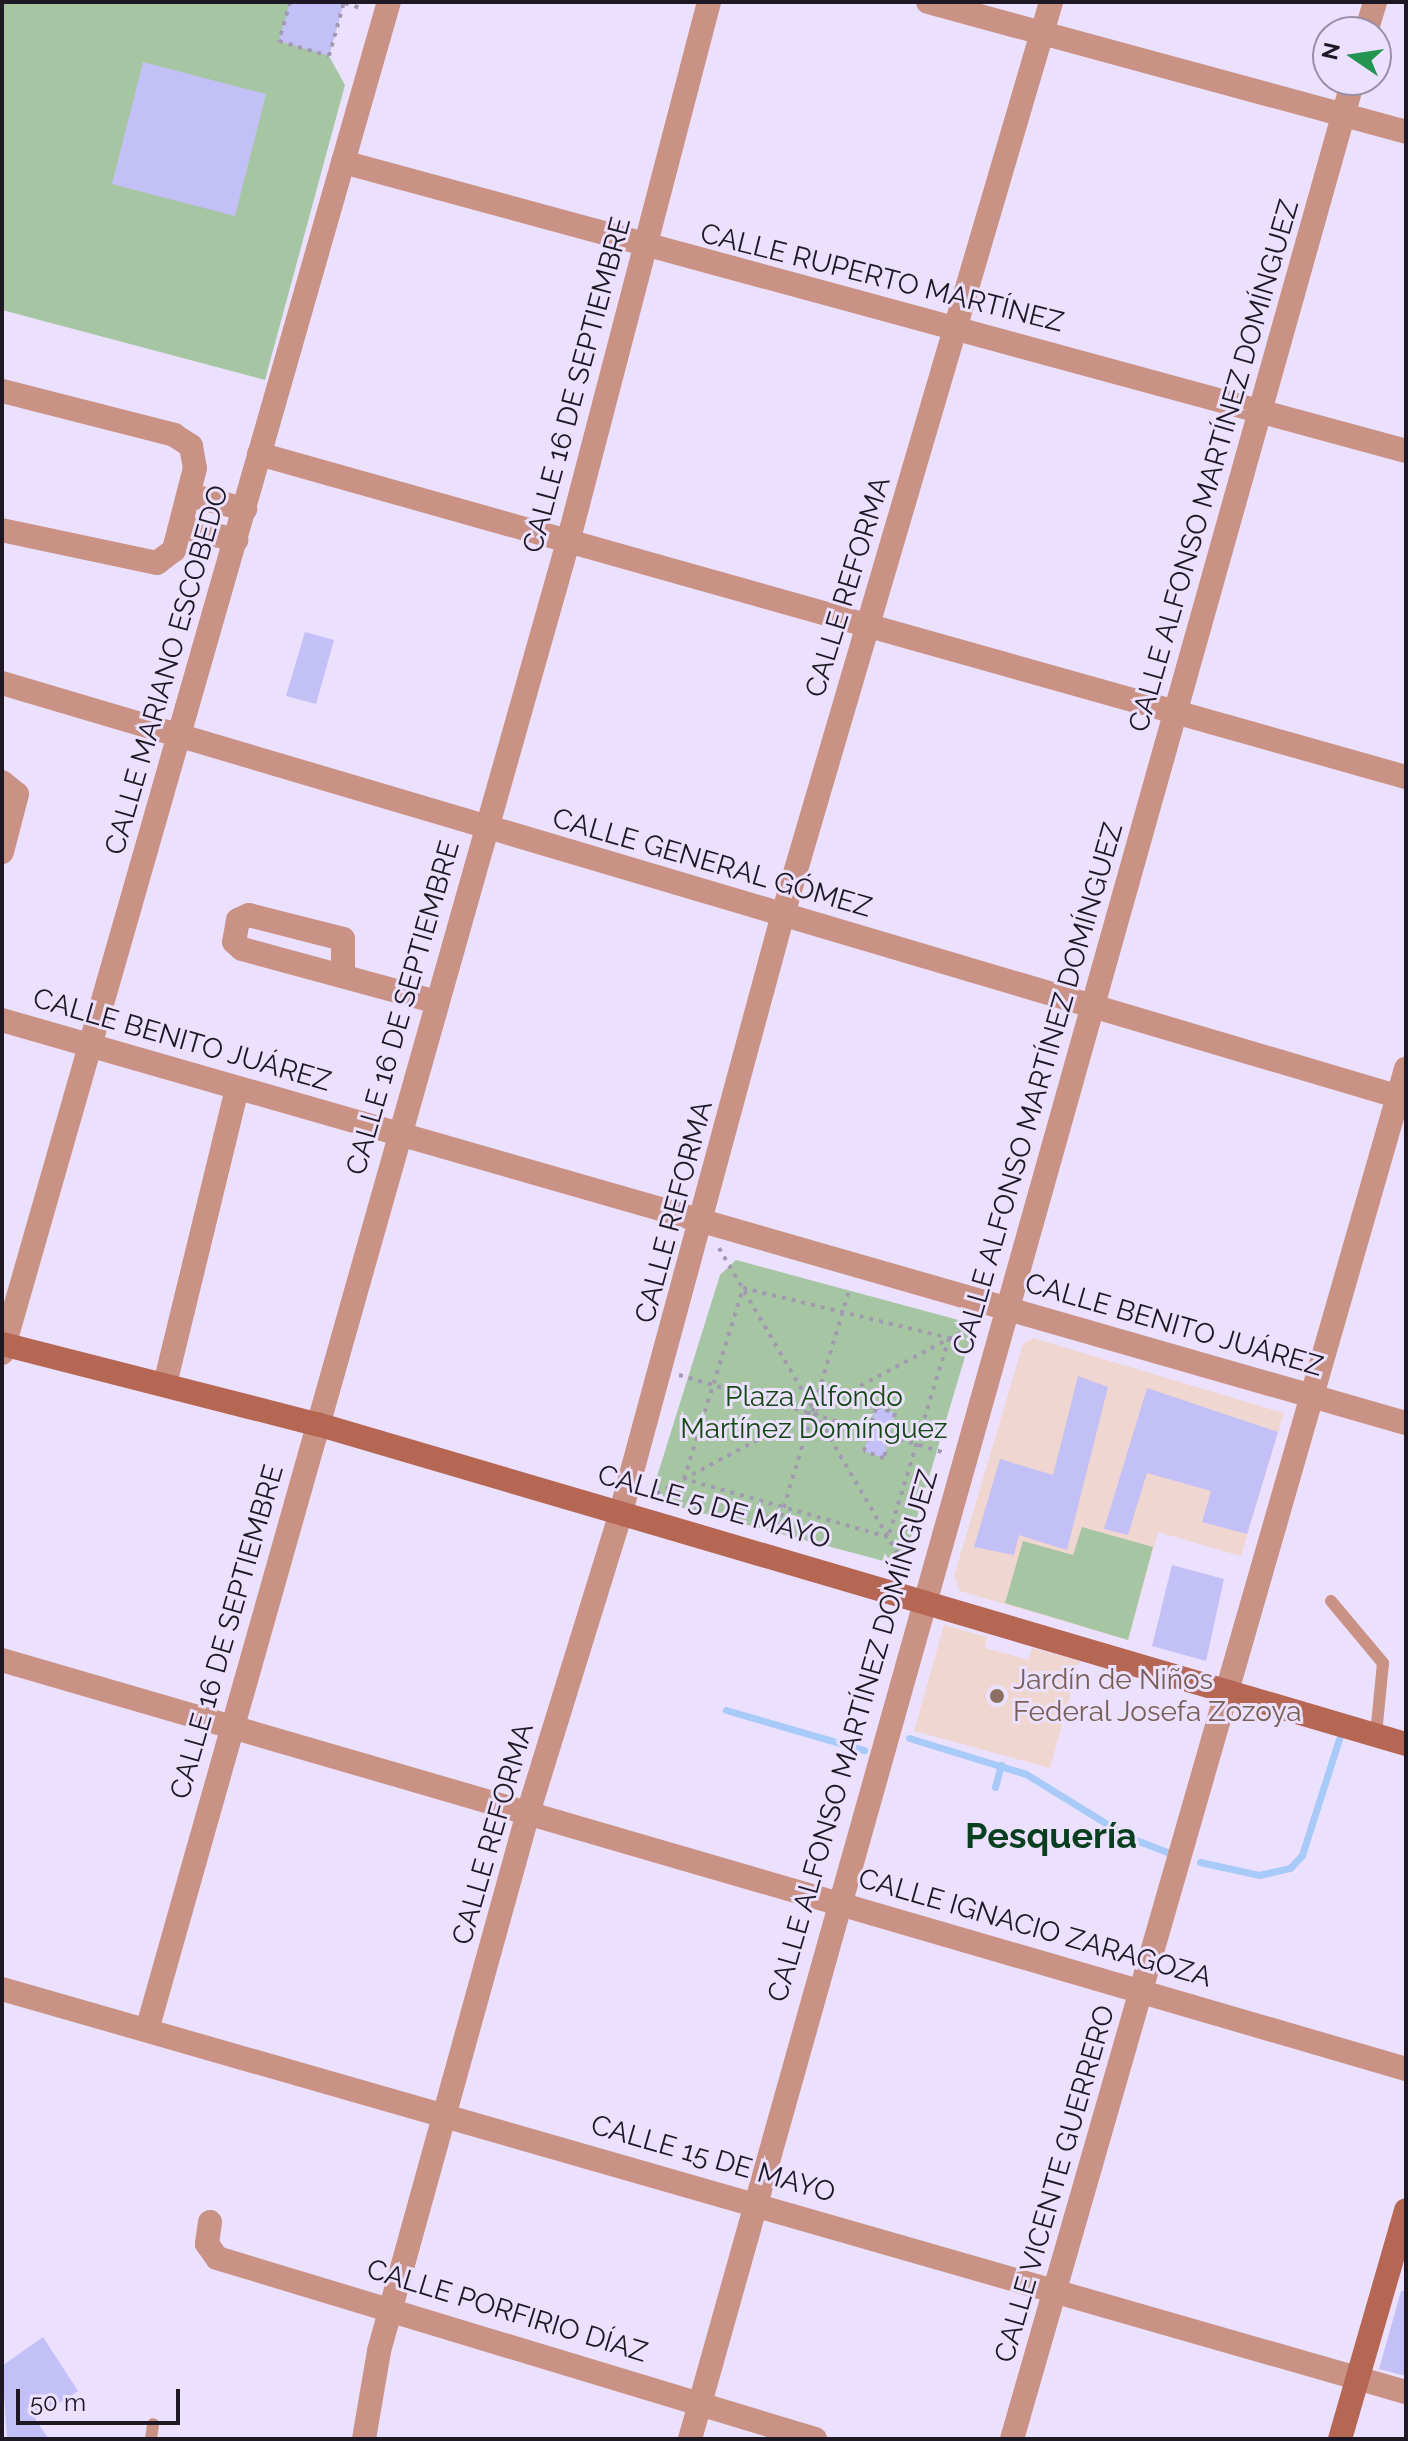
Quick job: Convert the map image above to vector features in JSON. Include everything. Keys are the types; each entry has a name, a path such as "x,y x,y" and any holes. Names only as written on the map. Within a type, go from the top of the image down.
{"street":[{"name":"CALLE MARIANO ESCOBEDO","path":"3,1347 182,736 259,454 389,2"},
{"name":"CALLE 16 DE SEPTIEMBRE","path":"147,2030 396,1134 437,1002 567,546 709,2"},
{"path":"928,2 1406,132"},
{"name":"CALLE REFORMA","path":"364,2439 392,2307 528,1813 621,1512 704,1222 783,914 1051,2"},
{"name":"CALLE ALFONSO MARTÍNEZ DOMÍNGUEZ","path":"690,2439 836,1903 1177,710 1349,96"},
{"name":"CALLE RUPERTO MARTÍNEZ","path":"343,162 643,248 958,326 1406,451"},
{"path":"2,391 183,440 195,455 182,527 174,550 144,565 2,530"},
{"path":"259,454 567,546 1177,710 1406,777"},
{"path":"189,495 245,509"},
{"path":"182,527 236,540"},
{"name":"CALLE GENERAL GÓMEZ","path":"2,683 1402,1098"},
{"path":"2,782 17,794 2,852"},
{"path":"343,976 437,1002"},
{"name":"CALLE BENITO JUÁREZ","path":"2,1020 1406,1423"},
{"name":"CALLE VICENTE GUERRERO","path":"1012,2439 1310,1396 1402,1098 1406,1069"},
{"path":"165,1384 234,1100"},
{"name":"CALLE 5 DE MAYO","path":"3,1347 165,1384 317,1424 923,1597 1406,1744"},
{"name":"CALLE IGNACIO ZARAGOZA","path":"2,1660 230,1730 1143,1988 1406,2069"},
{"name":"CALLE 15 DE MAYO","path":"2,1989 446,2113 1406,2392"},
{"path":"1340,2439 1406,2210"},
{"name":"CALLE PORFIRIO DÍAZ","path":"210,2222 207,2244 217,2258 392,2307 815,2439"}],"lane":[{"path":"1331,1601 1383,1663 1376,1734"},
{"path":"151,2439 153,2424"}],"path":[{"path":"290,2 279,41 329,56 344,2"},
{"path":"704,1222 923,1597"},
{"path":"770,1553 815,1415 856,1265"},
{"path":"743,1288 949,1338"},
{"path":"684,1479 743,1288"},
{"path":"621,1512 815,1415 1006,1308"},
{"path":"888,1537 949,1338"},
{"path":"662,1370 870,1431"},
{"path":"876,1407 895,1413 884,1458 864,1451 870,1431 876,1407"},
{"path":"890,1436 963,1459"},
{"path":"684,1479 888,1537"}],"shaded area":[{"path":"1033,1338 1284,1413 1241,1556 1158,1532 1128,1640 960,1591 954,1576 1023,1344"},
{"name":"Jardín de Niños Federal Josefa Zozoya","path":"944,1625 987,1637 985,1648 1028,1660 1032,1648 1080,1661 1050,1768 914,1731"}],"green space":[{"path":"2,2 344,2 329,56 345,85 265,380 2,310"},
{"name":"Plaza Alfondo Martínez Domínguez","path":"736,1260 966,1322 973,1330 907,1551 895,1564 668,1504 655,1483 720,1275"},
{"path":"1082,1527 1153,1547 1128,1640 1005,1603 1023,1541 1073,1555"}],"building":[{"path":"290,2 344,2 329,56 279,41"},
{"path":"143,62 266,94 235,216 112,184"},
{"path":"305,632 334,640 316,704 286,696"},
{"path":"1078,1376 1108,1387 1067,1550 1019,1535 1014,1555 974,1547 1000,1459 1053,1475"},
{"path":"1147,1388 1278,1432 1247,1534 1202,1522 1211,1491 1147,1473 1128,1535 1104,1529"},
{"path":"876,1407 895,1413 884,1458 864,1451"},
{"path":"1172,1565 1224,1579 1206,1661 1152,1646"},
{"path":"1401,2291 1406,2291 1406,2376 1379,2369"},
{"path":"43,2337 78,2391 35,2419 49,2439 7,2439 2,2366"}],"waterway":[{"path":"726,1710 864,1750"},
{"path":"909,1738 1026,1774 1128,1837 1167,1852"},
{"path":"1200,1862 1259,1875 1290,1868 1302,1855 1339,1739"},
{"path":"995,1787 1001,1765"}],"place":[{"name":"Jardín de Niños Federal Josefa Zozoya","path":"997,1696"}],"district":[{"name":"Pesquería","path":"1051,1836"}]}
